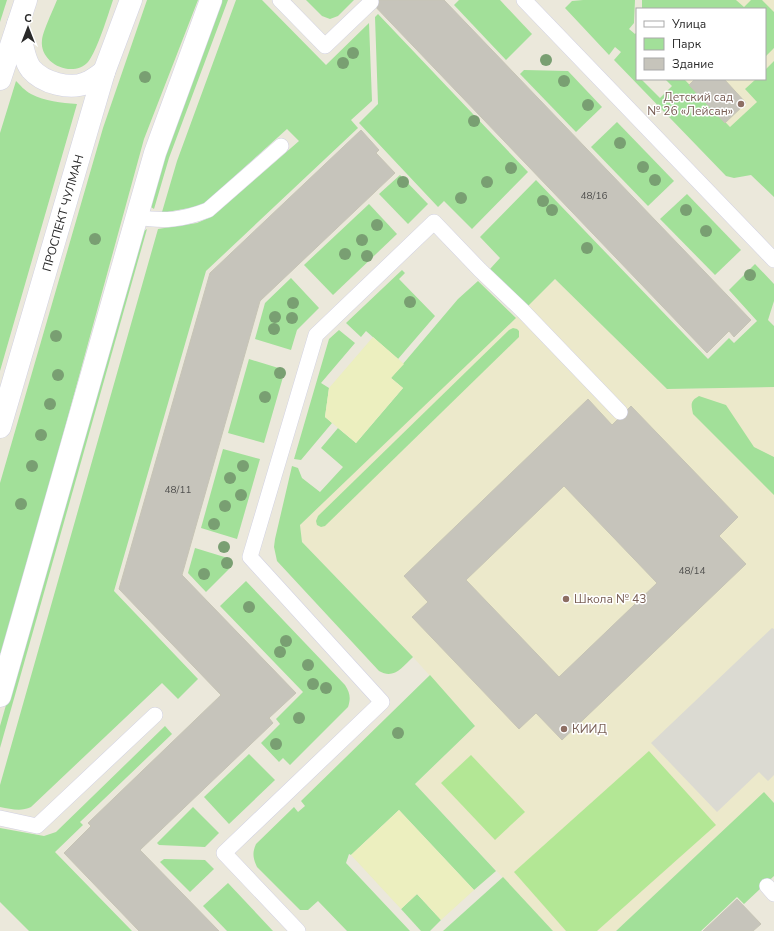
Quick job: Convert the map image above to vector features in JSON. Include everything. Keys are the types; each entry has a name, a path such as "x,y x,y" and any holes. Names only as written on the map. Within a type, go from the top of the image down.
{"street":[{"path":"0,80 26,0"},
{"name":"ПРОСПЕКТ ЧУЛМАН","path":"0,427 104,72 131,0"},
{"path":"0,696 155,153 211,0"},
{"path":"18,24 25,54 31,69 47,80 66,86 86,84 104,72"}],"lane":[{"path":"280,0 325,46 371,2"},
{"path":"524,0 774,260"},
{"path":"137,217 164,221 196,215 208,210 281,146"},
{"path":"298,931 224,853 382,702 250,557 316,335 434,222 480,270 523,311 620,412"},
{"path":"0,818 37,826 155,715"}],"shaded area":[{"name":"Детский сад № 26 «Лейсан»","path":"697,0 774,0 774,173 685,80 766,80 766,8 689,8"},
{"name":"Школа № 43","path":"555,279 667,389 774,387 774,803 764,793 616,931 553,931 415,784 475,726 413,657 302,542 300,525"},
{"path":"772,628 774,629 774,775 768,781 759,772 717,812 651,743"}],"green space":[{"path":"0,0 7,0 0,22"},
{"path":"57,0 113,0 95,50 88,62 81,67 66,69 58,66 51,62 42,48 42,40 46,26"},
{"path":"147,0 198,0 144,139 3,654 0,653 0,483 103,128"},
{"path":"220,0 228,0 169,158 154,209 151,207 164,156"},
{"path":"236,0 262,0 326,65 369,23 372,101 351,120 358,128 206,271 114,591 198,679 178,699 162,683 31,807 20,810 0,807 0,785 158,229 197,223 213,216 299,141 287,129 205,203 195,207 162,212 177,161"},
{"path":"306,0 354,0 338,16 330,19 322,16"},
{"path":"459,0 500,0 532,34 506,60 454,5"},
{"path":"635,0 634,23 629,29 635,34 636,33 636,80 642,80 660,98 672,86 666,80 685,80 730,127 757,102 745,89 755,80 766,80 766,69 774,61 774,197 751,175 734,178 726,176 614,60 621,52 615,47 609,55 565,8 572,1"},
{"path":"642,0 736,0 744,7 751,0 762,0 774,12 774,48 766,56 766,8 642,8"},
{"path":"378,14 528,172 472,229 444,201 438,207 359,123 378,104 375,17"},
{"path":"524,70 568,71 602,107 576,132 520,74"},
{"path":"16,81 31,94 36,96 53,101 77,104 0,371 0,133"},
{"path":"617,122 674,181 648,206 591,147"},
{"path":"400,175 428,204 408,224 379,194"},
{"path":"536,180 708,359 729,338 734,343 757,321 729,290 755,264 774,284 774,301 768,320 774,326 774,387 667,389 555,279 528,306 490,269 500,258 480,237"},
{"path":"687,194 741,250 715,275 660,219"},
{"path":"369,204 397,234 333,295 304,265"},
{"path":"147,229 0,748 0,726 141,233"},
{"path":"402,270 405,273 399,279 435,316 398,359 366,331 361,337 346,323"},
{"path":"291,278 319,308 297,330 291,350 255,339 265,303"},
{"path":"478,281 516,318 300,525 302,542 413,657 398,671 389,674 384,673 379,671 277,561 274,547 275,539 292,466 298,468 302,478 320,492 343,467 321,448 338,428 356,443 403,388 391,378 458,299"},
{"path":"513,328 519,331 519,337 325,526 321,527 317,525 316,521 318,516 509,330"},
{"path":"339,330 355,343 321,383 329,388 325,417 332,423 301,460 294,459 329,339"},
{"path":"249,359 285,370 264,443 228,433"},
{"path":"699,396 726,405 754,447 774,457 774,495 693,414 692,403"},
{"path":"223,449 260,459 237,539 201,528"},
{"path":"195,548 231,559 232,566 206,592 188,573"},
{"path":"246,581 345,685 349,693 350,701 348,707 290,765 283,758 279,762 261,743 280,724 276,719 303,692 220,606"},
{"path":"430,675 475,726 415,784 496,871 474,890 399,810 351,855 349,854 346,863 410,931 347,931 318,901 308,910 300,910 257,867 254,850 256,844 294,807 298,812 305,806 301,801"},
{"path":"165,726 172,734 80,822 83,825 55,852 132,931 29,931 0,902 0,828 44,836 56,832"},
{"path":"649,751 716,825 597,931 566,931 514,872"},
{"path":"249,754 275,780 229,824 204,797"},
{"path":"471,755 525,812 495,840 441,783"},
{"path":"764,792 774,803 774,876 744,904 737,897 701,931 616,931"},
{"path":"193,807 219,833 205,847 159,845 157,843"},
{"path":"164,859 205,860 214,869 190,892 160,862"},
{"path":"503,877 553,931 443,931"},
{"path":"228,883 273,931 227,931 203,906"},
{"path":"417,894 441,920 430,931 421,931 401,909"}],"sand":[{"path":"373,337 404,364 391,378 403,388 356,443 325,417 329,388"},
{"path":"399,810 474,890 441,920 417,894 401,909 351,855"}],"building":[{"path":"369,0 444,0 751,320 734,337 729,331 707,353"},
{"path":"694,80 725,80 746,103 725,123 689,85"},
{"path":"361,130 379,150 376,153 395,173 260,301 182,575 296,693 269,718 273,723 140,850 219,931 139,931 64,853 91,826 88,823 221,695 119,589 210,273"},
{"path":"588,399 612,425 631,406 738,517 719,536 746,564 562,740 536,713 519,729 412,617 428,602 404,576","holes":["564,486 657,583 559,677 466,580"]},
{"path":"737,899 761,924 753,931 703,931"}],"place":[{"name":"Детский сад № 26 «Лейсан»","path":"741,104"},
{"name":"Школа № 43","path":"566,599"},
{"name":"КИИД","path":"564,729"}]}
